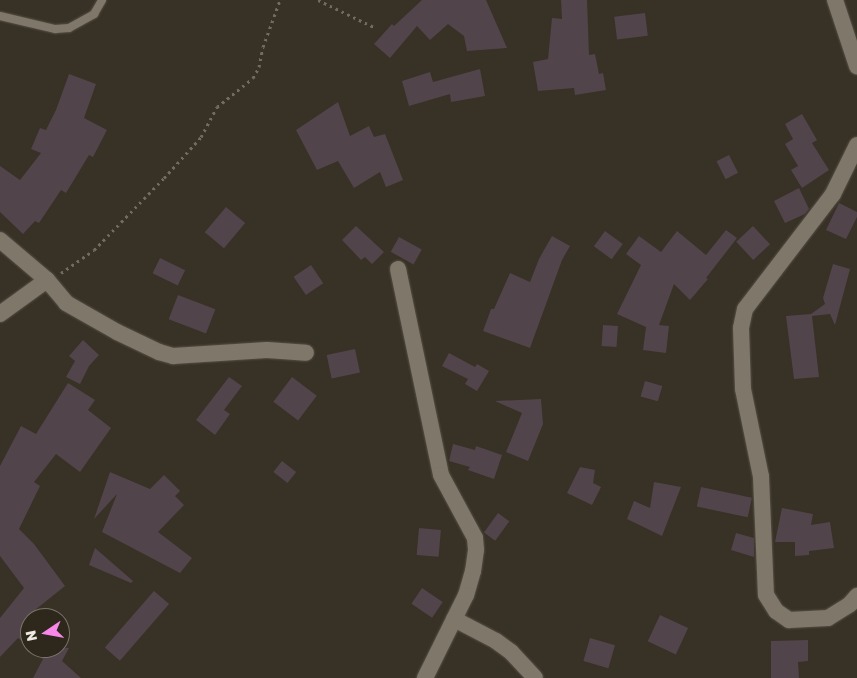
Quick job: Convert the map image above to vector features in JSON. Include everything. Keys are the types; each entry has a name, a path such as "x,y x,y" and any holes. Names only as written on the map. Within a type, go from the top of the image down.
{"street":[{"path":"835,0 857,66"},
{"path":"857,145 833,194 745,309 741,328 743,389 761,477 766,595 776,611 789,620 828,618 850,604 857,596"},
{"path":"0,240 47,280 66,303 83,314 160,352 173,356 267,350 306,353"},
{"path":"398,269 441,475 474,538 473,571 466,595 425,678"},
{"path":"0,314 47,280"},
{"path":"454,619 511,652 535,678"}],"lane":[{"path":"0,16 55,29 69,28 94,14 102,0"}],"path":[{"path":"47,280 94,250 201,137 217,107 253,78 280,0"},
{"path":"318,0 376,28"}],"building":[{"path":"422,0 486,0 507,48 467,51 464,36 448,24 430,40 417,26 390,58 374,44 392,24 394,26"},
{"path":"561,0 587,0 589,55 595,54 599,74 603,73 606,90 575,95 574,88 538,91 533,62 548,59 552,18 562,19"},
{"path":"645,13 648,36 617,40 614,17"},
{"path":"480,69 485,96 451,102 450,94 409,106 402,81 430,72 433,82"},
{"path":"69,74 96,84 84,118 107,130 93,157 89,155 66,193 61,190 39,223 35,221 23,234 0,212 0,166 20,180 41,153 31,149 40,128 46,130 56,110"},
{"path":"338,102 350,136 369,126 374,137 385,134 403,180 386,187 380,172 354,188 338,161 317,170 296,130"},
{"path":"802,114 817,140 812,143 829,170 802,188 791,170 798,166 785,144 793,139 785,124"},
{"path":"729,155 738,173 726,179 717,161"},
{"path":"799,188 809,209 805,214 785,223 774,201"},
{"path":"839,203 857,212 857,217 846,239 826,230"},
{"path":"226,207 245,223 224,248 205,232"},
{"path":"356,226 384,252 372,264 365,257 361,260 342,240"},
{"path":"753,226 770,244 753,260 736,242"},
{"path":"726,230 737,238 706,278 708,279 690,300 674,284 659,325 669,326 666,353 643,350 646,327 617,314 641,265 626,254 639,236 661,252 677,231 706,255"},
{"path":"605,231 623,244 612,259 594,246"},
{"path":"552,236 570,246 562,260 530,348 483,331 491,309 494,309 510,273 530,282 539,259"},
{"path":"399,237 422,250 413,264 391,252"},
{"path":"160,258 185,270 178,286 153,273"},
{"path":"833,264 850,269 835,325 830,314 812,316 819,377 794,379 786,316 811,314 825,304 823,298"},
{"path":"311,265 323,283 306,295 294,277"},
{"path":"178,295 215,309 206,334 169,319"},
{"path":"603,325 618,326 616,347 602,346"},
{"path":"83,340 99,355 89,366 80,384 66,377 75,361 69,356"},
{"path":"355,349 360,372 332,379 327,355"},
{"path":"449,353 475,367 477,364 489,371 477,391 465,384 468,379 442,366"},
{"path":"229,377 242,386 224,410 230,414 215,435 196,420"},
{"path":"292,377 317,396 298,420 273,402"},
{"path":"645,381 662,386 658,401 641,396"},
{"path":"68,383 95,400 88,410 111,428 80,472 56,454 34,482 40,486 19,529 34,544 65,586 38,608 20,608 20,640 18,638 0,657 0,618 24,588 0,556 0,466 21,426 36,434"},
{"path":"541,399 543,424 528,461 506,452 522,413 495,401"},
{"path":"453,444 475,450 476,446 502,455 494,479 468,470 470,467 449,461"},
{"path":"282,461 296,472 288,483 273,472"},
{"path":"580,467 595,470 593,483 601,487 592,505 567,493"},
{"path":"110,472 150,489 164,475 180,491 175,496 184,505 158,532 192,558 180,573 102,532 117,494 94,519"},
{"path":"654,482 681,487 662,536 627,519 634,501 650,508"},
{"path":"701,487 752,498 748,517 697,507"},
{"path":"782,508 813,514 811,525 830,522 834,548 809,551 809,555 795,556 795,542 775,542"},
{"path":"498,513 509,521 495,541 484,532"},
{"path":"419,528 441,530 439,557 417,555"},
{"path":"736,533 754,538 754,557 731,550"},
{"path":"95,548 133,581 131,583 89,565"},
{"path":"422,588 443,602 432,618 411,604"},
{"path":"154,591 169,604 120,661 105,648"},
{"path":"660,615 688,628 676,654 648,641"},
{"path":"590,638 615,645 608,668 583,661"},
{"path":"808,640 808,661 798,662 799,678 771,678 771,641"},
{"path":"42,658 64,658 62,661 81,678 33,678"}]}
